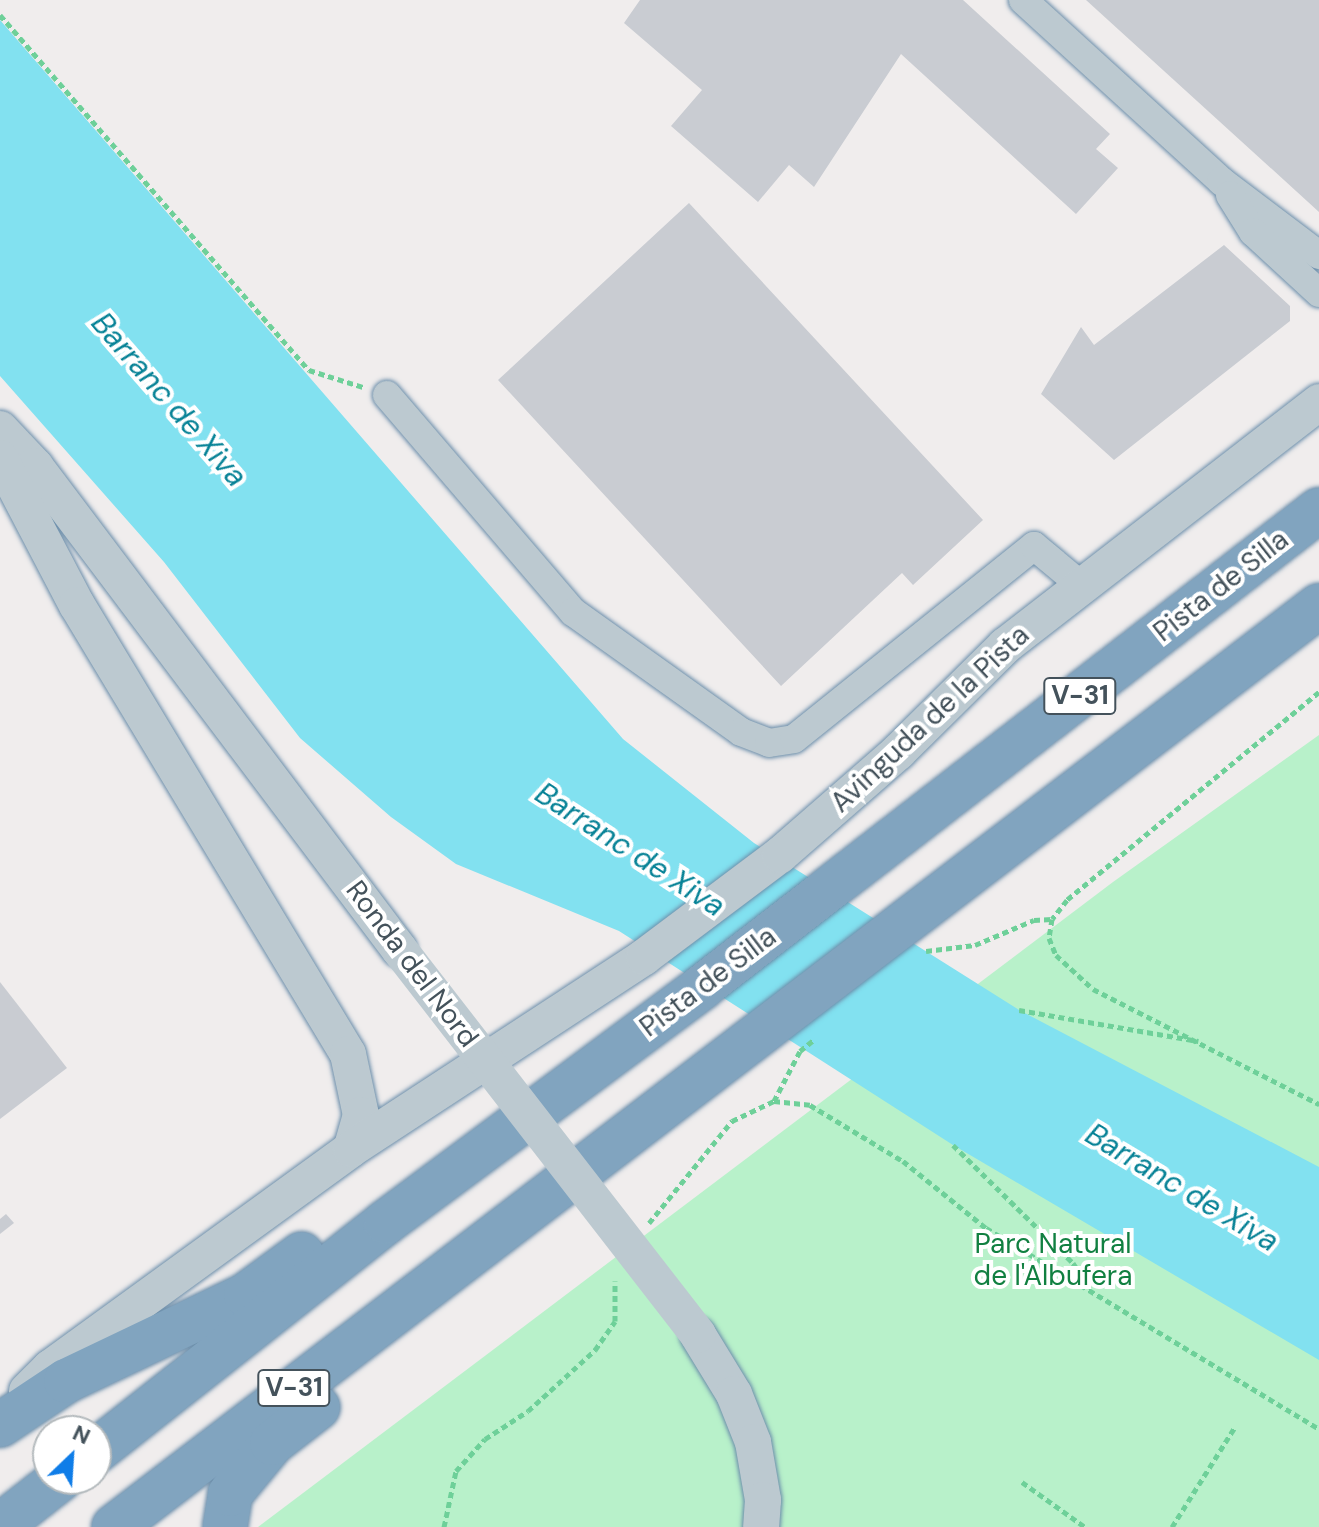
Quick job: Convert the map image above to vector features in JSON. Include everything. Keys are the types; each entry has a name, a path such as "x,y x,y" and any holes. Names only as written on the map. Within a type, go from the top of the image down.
{"highway":[{"name":"Pista de Silla","path":"112,1438 386,1222 702,987 1319,510"},
{"name":"V-31","path":"114,1527 364,1334 784,1041 919,936 1319,606"},
{"path":"0,1425 66,1381 246,1295 310,1248 386,1222"},
{"path":"225,1527 230,1494 272,1443 387,1353 478,1253"},
{"path":"0,1526 40,1495"}],"street":[{"path":"1023,0 1221,181 1313,248"},
{"path":"1221,181 1253,232 1319,293"},
{"path":"387,395 573,612 741,732 769,743 794,739 1034,546 1082,586"},
{"name":"Avinguda de la Pista","path":"0,1418 50,1368 351,1149 644,957 780,855 898,752 1005,646 1319,402"},
{"name":"Ronda del Nord","path":"0,429 35,466 399,949 698,1335 734,1394 753,1442 763,1500 761,1527"},
{"path":"0,458 77,605 348,1054 361,1115 351,1149"}],"path":[{"path":"0,15 309,370 387,395"},
{"path":"1319,692 1067,900 1052,919 1049,938 1056,955 1093,989 1206,1043 1319,1104"},
{"path":"919,936 975,945 1034,920 1052,919"},
{"path":"1019,1010 1206,1043"},
{"path":"774,1101 784,1041"},
{"path":"644,1229 732,1121 774,1101 810,1105 903,1161 986,1228 1319,1429"},
{"path":"953,1145 1073,1263 1090,1289"},
{"path":"444,1527 456,1471 485,1439 528,1411 595,1350 615,1321 615,1265"},
{"path":"1172,1527 1235,1427"},
{"path":"1022,1482 1085,1527"}],"green space":[{"name":"Parc Natural de l'Albufera","path":"1319,735 1319,1527 258,1527 1113,882"}],"water":[{"name":"Barranc de Xiva","path":"0,20 623,739 754,843 1019,1010 1319,1167 1319,1360 953,1145 619,931 456,864 391,817 300,738 164,562 0,376"}],"building":[{"path":"640,0 963,0 1110,134 1096,149 1118,168 1076,214 901,54 814,187 789,165 758,202 671,126 702,90 624,23"},
{"path":"1086,0 1319,0 1319,212 1296,191"},
{"path":"689,203 983,520 913,585 902,573 781,686 498,380"},
{"path":"1224,245 1290,306 1290,321 1114,460 1041,394 1081,327 1094,345"},
{"path":"0,982 67,1068 0,1119"},
{"path":"6,1214 14,1223 0,1234 0,1219"}]}
